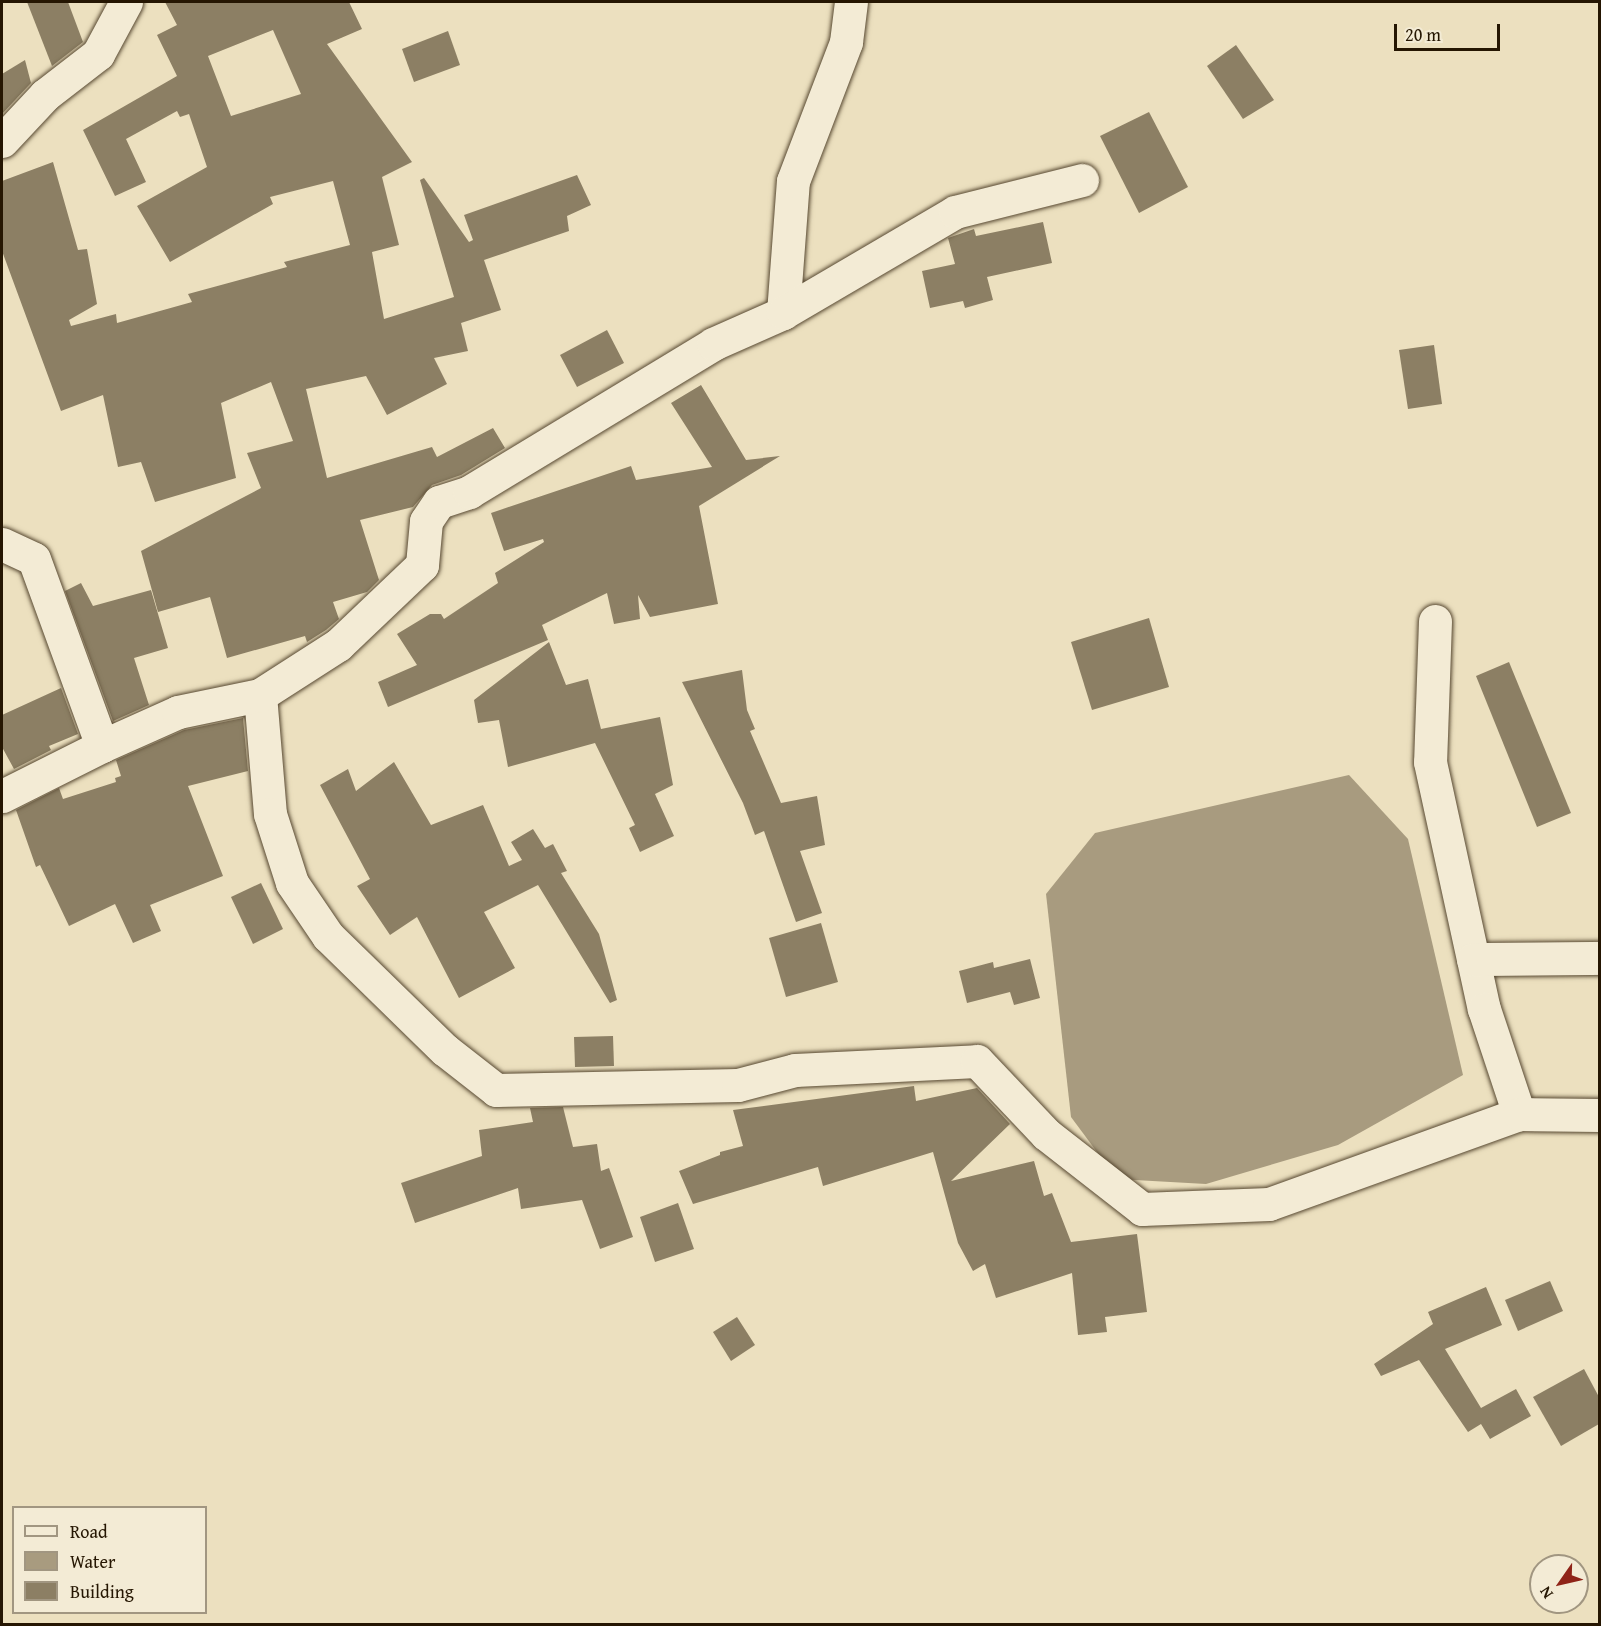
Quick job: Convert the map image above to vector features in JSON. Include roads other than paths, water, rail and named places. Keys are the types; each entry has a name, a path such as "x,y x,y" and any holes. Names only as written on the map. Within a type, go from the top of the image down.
{"street":[{"path":"2,141 45,95 98,54 126,2"},
{"path":"783,312 793,181 846,42 851,2"},
{"path":"2,795 178,712 260,695 338,645 422,565 426,521 439,502 469,492 713,344 783,312 955,212 1082,180"},
{"path":"2,544 34,559 102,746"},
{"path":"1435,621 1430,762 1484,1009 1520,1114"},
{"path":"260,695 270,814 292,883 328,936 445,1050 496,1090 738,1085 795,1070 977,1061 1046,1134 1142,1209 1269,1204 1520,1114 1599,1115"},
{"path":"1473,959 1599,958"}],"water":[{"path":"1349,775 1408,839 1463,1075 1338,1145 1206,1184 1117,1179 1071,1117 1046,894 1095,833"}]}
